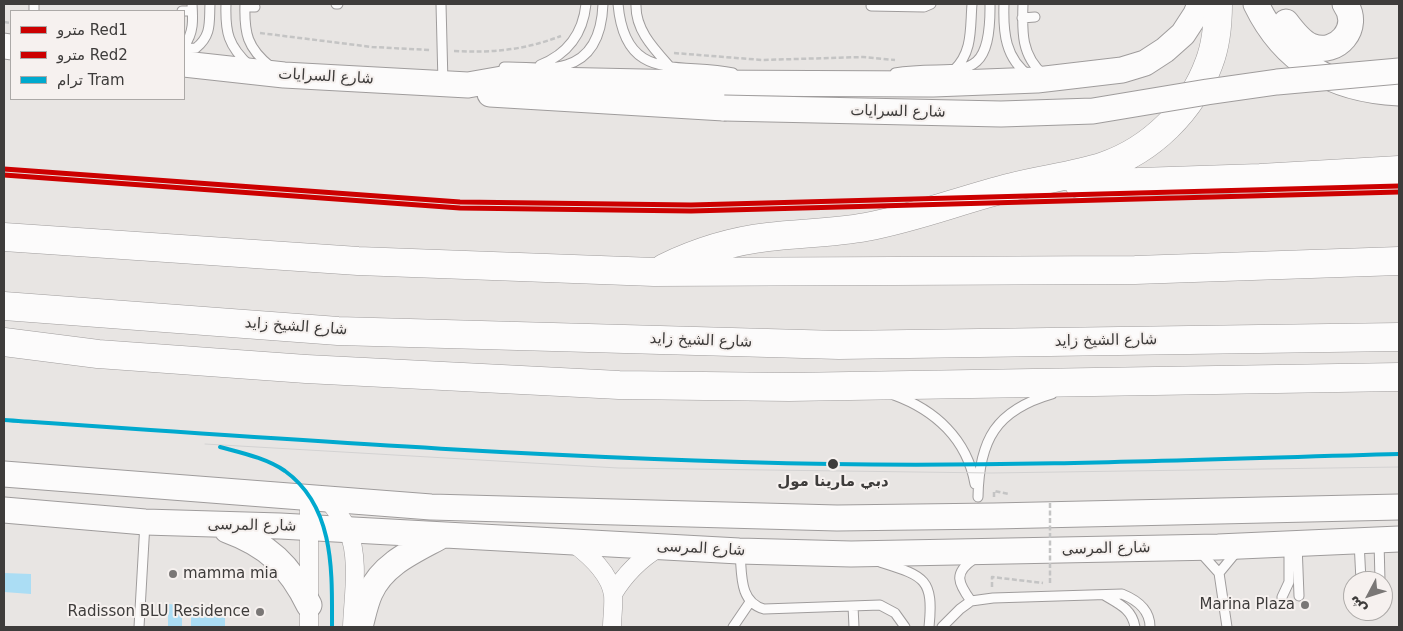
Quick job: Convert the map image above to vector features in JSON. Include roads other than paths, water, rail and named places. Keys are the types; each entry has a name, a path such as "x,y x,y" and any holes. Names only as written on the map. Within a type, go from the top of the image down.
{"highway":[{"path":"654,272 681,259 738,241 768,236 843,231 869,227 903,219 979,195 1105,166 1137,150 1167,128 1190,100 1209,64 1215,38 1218,4"},
{"path":"1015,186 1260,178 1399,170"},
{"path":"4,237 358,261 654,272 1135,270 1399,261"},
{"name":"شارع الشيخ زايد","path":"4,306 338,330 839,345 1399,337"},
{"path":"4,342 98,354 266,366 534,382 713,387 1399,377"}],"main road":[{"name":"شارع السرايات","path":"185,64 274,74 468,85 502,79 861,84 933,84 1042,79 1122,70 1145,63 1165,50 1183,34 1200,4"},
{"path":"1256,4 1279,41 1299,60 1322,75 1356,88 1374,92 1399,93"},
{"path":"1273,4 1290,28 1309,45 1326,49 1343,41 1348,34 1351,16 1345,4"},
{"name":"شارع السرايات","path":"468,85 489,94 500,95 724,108 1001,114 1093,111 1277,82 1399,71"},
{"name":"شارع المرسى","path":"4,474 431,507 837,518 1399,507"},
{"path":"78,516 100,507 122,503 233,512 308,525 318,521 325,512 324,506 317,497"},
{"path":"356,530 366,514 372,511 431,507"},
{"name":"شارع المرسى","path":"4,510 145,522 213,525 308,525 356,530 660,547 851,554 1242,546 1379,540"},
{"path":"213,525 242,536 269,551 291,574 300,588 309,616"},
{"path":"360,627 370,592 378,579 389,567 407,554 443,535"}],"street":[{"path":"317,497 356,530 353,545 355,566 352,627"},
{"path":"308,525 309,616"},
{"path":"572,542 594,561 604,573 613,594 612,627"},
{"path":"613,594 620,582 638,562 660,547"}],"lane":[{"path":"185,48 196,48 207,36 210,4"},
{"path":"226,4 226,29 232,45 246,62 274,74"},
{"path":"441,4 442,83"},
{"path":"535,67 553,60 568,48 579,33 585,17 586,4"},
{"path":"468,85 479,76 495,70 519,66 566,66 579,59 598,37 602,22 603,4"},
{"path":"618,4 620,24 628,43 645,59 671,68 719,70 734,73 761,83"},
{"path":"636,4 639,23 644,36 671,68"},
{"path":"871,6 924,7 931,4"},
{"path":"861,84 897,72 954,70 970,66 983,55 989,33 990,4"},
{"path":"1004,4 1004,37 1009,51 1016,64 1042,79"},
{"path":"1023,4 1022,32 1024,47 1042,79"},
{"path":"255,7 245,5 245,31 250,45 258,57 274,74"},
{"path":"185,46 190,35 192,7"},
{"path":"954,70 969,48 969,9"},
{"path":"1022,18 1035,17"},
{"path":"859,385 908,400 922,407 936,418 948,430 968,458 978,497 981,460 986,443 1002,421 1022,405 1038,398 1087,383"},
{"path":"139,627 145,522"},
{"path":"1365,571 1379,540"},
{"path":"1379,540 1380,571"},
{"path":"1293,544 1300,596"},
{"path":"1282,598 1289,582 1293,544"},
{"path":"1219,574 1242,546"},
{"path":"1194,547 1219,574 1227,627"},
{"path":"739,551 744,588 750,602 756,607 764,609 880,605 895,613 904,627"},
{"path":"972,601 960,585 959,578 965,565 983,552"},
{"path":"851,554 913,572 922,580 931,598 929,627"},
{"path":"942,627 954,614 972,601 993,598 1122,594 1140,604 1146,612 1150,627"},
{"path":"1103,595 1124,608 1134,617 1135,627"},
{"path":"733,627 750,602"},
{"path":"853,606 854,627"}],"water":[{"path":"4,573 31,574 31,594 4,592"},
{"path":"168,604 182,605 182,627 168,627"},
{"path":"191,606 225,607 225,627 191,627"}],"tram line":[{"name":"Tram","path":"4,420 521,453 831,464 1044,463 1399,454"},
{"path":"205,444 618,468 991,473 1399,467"},
{"name":"Tram","path":"220,447 254,456 278,466 301,486 313,503 322,522 327,542 332,584 332,627"}],"metro line":[{"name":"Red1","path":"4,169 460,202 691,205 1399,186"},
{"name":"Red2","path":"4,175 460,208 691,211 1399,192"}],"place":[{"name":"دبي مارينا مول","path":"833,464"},
{"name":"mamma mia","path":"173,574"},
{"name":"Marina Plaza","path":"1305,605"},
{"name":"Radisson BLU Residence","path":"260,612"}]}
